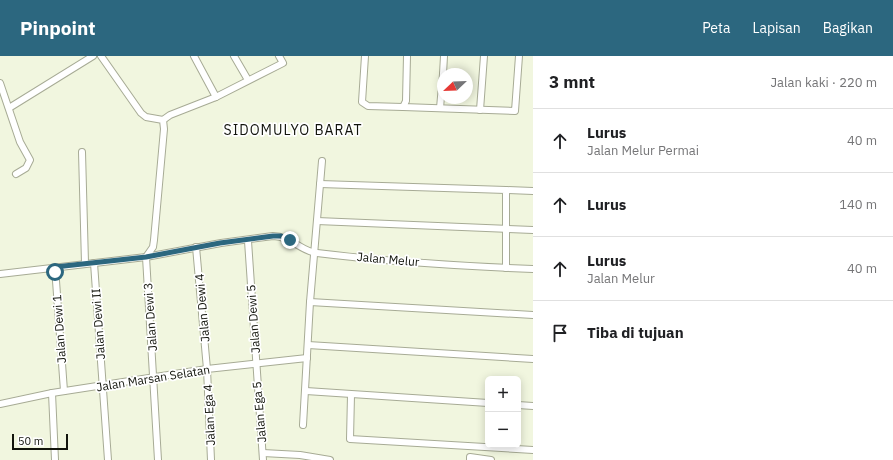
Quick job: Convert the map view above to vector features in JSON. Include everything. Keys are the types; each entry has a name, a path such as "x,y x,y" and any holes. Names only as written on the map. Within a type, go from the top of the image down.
{"street":[{"path":"9,108 93,56"},
{"path":"101,56 141,113 146,117 163,120 216,97 283,63 279,56"},
{"path":"194,56 216,97"},
{"path":"234,56 248,80"},
{"path":"365,56 362,102 368,106 515,111 519,56"},
{"path":"403,107 406,101 408,56"},
{"path":"443,68 444,56"},
{"path":"480,110 484,56"},
{"path":"0,84 20,142 30,160 26,168 16,174"},
{"path":"440,104 440,108"},
{"path":"146,257 153,247 164,129 163,120"},
{"path":"82,152 85,263"},
{"path":"304,425 310,302 322,161"},
{"path":"320,184 533,191"},
{"path":"506,190 506,268"},
{"path":"317,221 533,230"},
{"name":"Jalan Melur","path":"0,274 146,257 196,247 281,236 315,253 533,269"},
{"name":"Jalan Dewi 5","path":"248,240 256,364"},
{"name":"Jalan Dewi 4","path":"196,247 207,369"},
{"name":"Jalan Dewi 3","path":"146,257 158,460"},
{"name":"Jalan Dewi II","path":"94,263 108,460"},
{"name":"Jalan Dewi 1","path":"55,267 64,391"},
{"path":"310,302 533,315"},
{"path":"308,345 533,359"},
{"name":"Jalan Marsan Selatan","path":"0,404 52,393 207,369 307,358"},
{"name":"Jalan Ega 5","path":"256,364 263,457"},
{"name":"Jalan Ega 4","path":"207,369 211,460"},
{"path":"306,391 485,403"},
{"path":"52,393 55,460"},
{"path":"351,395 350,439 533,450"},
{"path":"521,405 533,406"},
{"path":"263,457 330,460"},
{"path":"470,460 470,457 491,460"}],"district":[{"name":"SIDOMULYO BARAT","path":"293,130"}],"route":[{"path":"55,272 55,267 146,257 220,243 273,236 281,236 290,240"}]}
